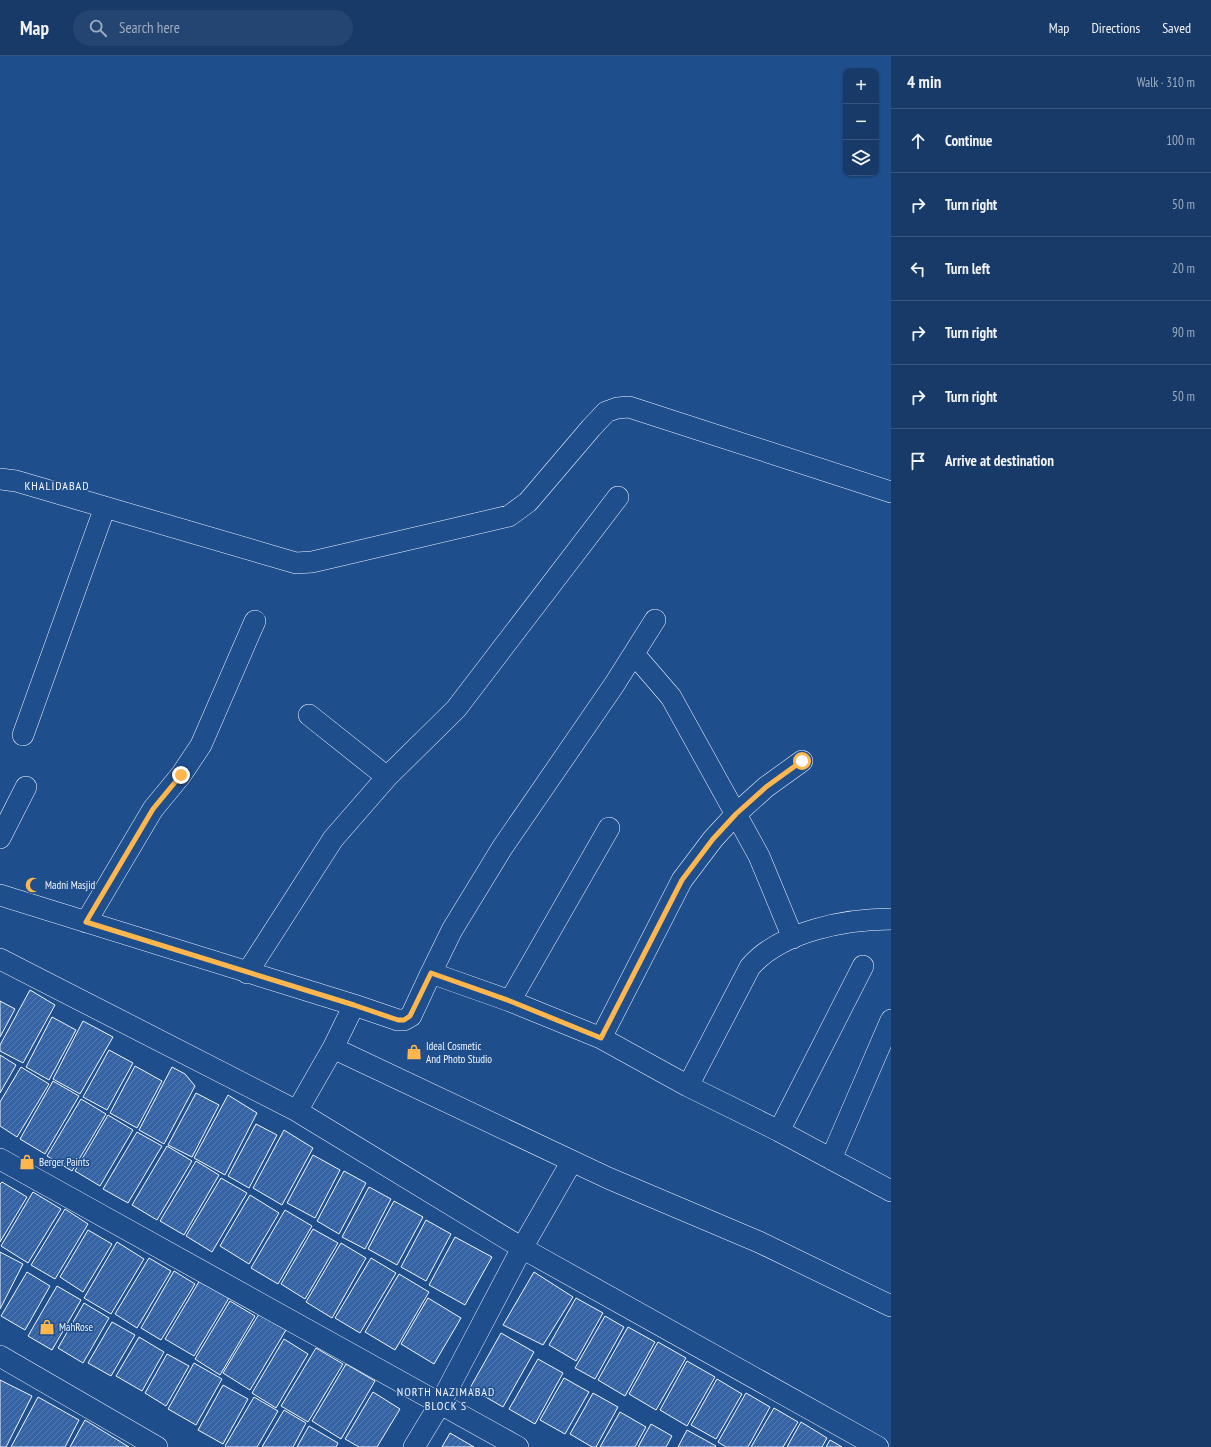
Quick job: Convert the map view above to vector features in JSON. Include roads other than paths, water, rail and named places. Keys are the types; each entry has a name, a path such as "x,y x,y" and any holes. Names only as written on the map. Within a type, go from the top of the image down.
{"street":[{"path":"0,479 16,481 296,563 324,560 509,516 528,502 606,412 617,408 629,407 891,492"},
{"path":"247,973 333,839 387,777 456,709 618,497"},
{"path":"23,735 105,507"},
{"path":"0,895 398,1020 404,1020 410,1016 452,930 502,848 614,685 655,620"},
{"path":"86,922 153,809 181,775 201,745 255,621"},
{"path":"634,654 671,697 759,856 793,938"},
{"path":"309,715 387,777"},
{"path":"601,1038 682,880 713,839 736,814 766,787 802,761"},
{"path":"0,838 26,787"},
{"path":"510,1001 609,828"},
{"path":"688,1086 750,967 759,957 793,938 826,926 860,921 891,919"},
{"path":"0,959 297,1111 522,1248 878,1447"},
{"path":"779,1131 863,966"},
{"path":"431,973 510,1001 601,1038 688,1086 779,1131 891,1191"},
{"path":"297,1111 333,1048 354,1005"},
{"path":"831,1159 891,1020"},
{"path":"333,1048 608,1178 759,1242 891,1306"},
{"path":"0,1159 518,1447"},
{"path":"414,1447 440,1404 522,1248 572,1161"},
{"path":"0,1356 157,1447"}],"place":[{"name":"Madni Masjid","path":"33,885"},
{"name":"Ideal Cosmetic And Photo Studio","path":"414,1052"},
{"name":"Berger Paints","path":"27,1162"},
{"name":"MahRose","path":"47,1327"}],"district":[{"name":"KHALIDABAD","path":"57,486"},
{"name":"NORTH NAZIMABAD BLOCK S","path":"446,1399"}]}
